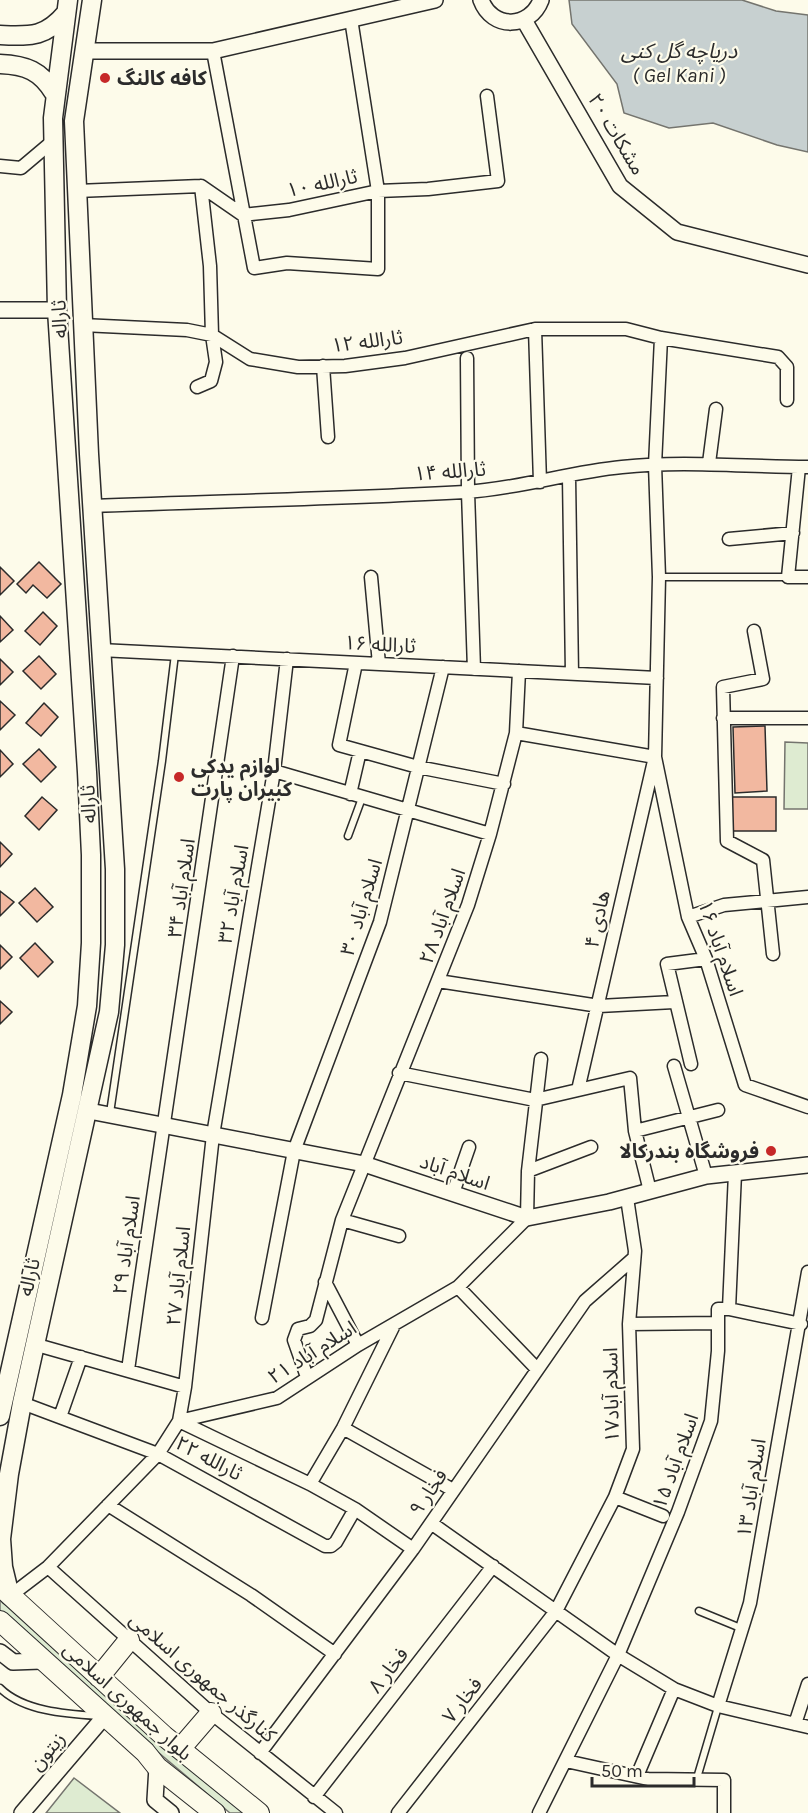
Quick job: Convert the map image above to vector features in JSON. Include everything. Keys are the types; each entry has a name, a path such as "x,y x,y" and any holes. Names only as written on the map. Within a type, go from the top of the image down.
{"main road":[{"name":"ثاراله","path":"5,1591 2,1526 22,1403 37,1345 109,1012 115,945 109,771 82,326 74,121 92,0"},
{"name":"ثاراله","path":"0,1416 72,1095 87,1006 91,943 87,772 57,310 54,93 67,7"},
{"path":"0,35 33,36 54,27 67,7"},
{"path":"24,65 33,54 36,43 33,36"},
{"path":"0,64 24,65 45,78 54,93"},
{"path":"87,772 109,771"},
{"name":"بلوار جمهوری اسلامی","path":"5,1591 180,1749 259,1813"},
{"name":"بلوار جمهوری اسلامی","path":"0,1622 157,1767 215,1813"},
{"path":"99,1677 129,1640"},
{"path":"180,1749 211,1713"}],"street":[{"path":"84,51 213,51 435,0"},
{"path":"481,0 487,12 500,21 524,20 537,10 541,0"},
{"path":"213,51 254,268 287,262 378,269 378,191 351,19"},
{"name":"مشکات ۲۰","path":"524,20 620,186 677,232 808,265"},
{"name":"ثارالله ۱۰","path":"243,215 289,210 378,191 428,189 498,181 487,96"},
{"path":"0,166 21,168 53,141"},
{"path":"77,191 201,186 243,215"},
{"path":"197,387 211,381 215,372 210,266 201,186"},
{"path":"0,310 57,310"},
{"name":"ثارالله ۱۲","path":"82,326 187,330 212,335 250,359 298,367 405,358 535,329 626,329 661,338 778,357 787,367 787,400"},
{"path":"535,329 540,482"},
{"path":"516,733 655,757 660,577 655,465 661,338"},
{"path":"467,358 468,492 474,669"},
{"path":"323,366 328,437"},
{"path":"709,463 716,409"},
{"name":"ثارالله ۱۴","path":"93,506 468,492 540,482 620,467 655,465 709,463 803,467"},
{"path":"803,467 788,577 808,578"},
{"path":"569,477 572,674"},
{"path":"729,539 793,533"},
{"path":"371,577 380,664"},
{"path":"754,631 763,679 723,687 727,841 763,860 772,954"},
{"name":"ثارالله ۱۶","path":"100,650 657,678"},
{"name":"اسلام آباد ۳۴","path":"162,1125 197,915 233,656"},
{"name":"اسلام آباد ۳۲","path":"213,1135 274,771 287,659"},
{"path":"356,663 339,745 418,767 504,784"},
{"name":"اسلام آباد ۳۰","path":"262,1318 294,1150 380,922 443,667"},
{"name":"اسلام آباد ۲۸","path":"307,1377 294,1340 295,1334 297,1329 310,1326 316,1320 342,1220 468,905 504,784 516,733 519,671"},
{"path":"723,718 808,718"},
{"path":"356,796 360,751"},
{"name":"اسلام آباد ۱۶","path":"655,757 688,917 706,959 745,1085 808,1107"},
{"name":"هادی ۴","path":"578,1090 655,757"},
{"path":"274,771 490,834"},
{"path":"688,917 724,905 808,897"},
{"path":"691,1064 674,1002 667,964 706,959"},
{"path":"438,981 599,1006 674,1002"},
{"path":"527,1218 528,1171 541,1059"},
{"path":"674,1066 706,1176"},
{"path":"399,1073 535,1100 630,1078 635,1131 650,1191"},
{"path":"635,1131 718,1110"},
{"name":"اسلام آباد","path":"88,1111 363,1164 527,1218 627,1198 706,1176 808,1165"},
{"name":"اسلام آباد ۲۹","path":"128,1370 162,1125"},
{"name":"اسلام آباد ۲۷","path":"179,1421 186,1387 213,1135"},
{"path":"453,1194 469,1147"},
{"path":"528,1171 591,1147"},
{"path":"729,1309 735,1173"},
{"name":"اسلام آباد۱۷","path":"556,1611 615,1497 633,1449 629,1324 634,1258 627,1198"},
{"name":"اسلام آباد ۲۱","path":"179,1421 277,1398 358,1345 459,1287 527,1218"},
{"path":"342,1220 399,1236"},
{"name":"فخار ۹","path":"260,1753 413,1549 536,1368 585,1301 634,1258"},
{"name":"اسلام آباد ۱۳","path":"718,1706 743,1629 763,1537 784,1407 802,1333 808,1272"},
{"path":"325,1282 358,1345"},
{"path":"459,1287 536,1368"},
{"path":"629,1324 717,1323 718,1309 729,1309 802,1333"},
{"name":"اسلام آباد ۱۵","path":"539,1813 618,1655 678,1512 714,1414 717,1323"},
{"path":"310,1484 343,1428 394,1325"},
{"path":"37,1345 186,1387"},
{"path":"60,1417 81,1357"},
{"name":"ثارالله ۲۲","path":"22,1403 159,1454 325,1546 336,1542 355,1509"},
{"path":"5,1591 48,1567 159,1454 179,1421 310,1484 355,1509 413,1549"},
{"path":"343,1428 453,1490"},
{"path":"615,1497 663,1516"},
{"path":"108,1504 251,1595 335,1654"},
{"path":"431,1522 618,1655 674,1689 718,1706 808,1727"},
{"name":"فخار ۸","path":"314,1797 493,1566"},
{"name":"کنارگذر جمهوری اسلامی","path":"48,1567 211,1713 336,1813"},
{"name":"فخار ۷","path":"398,1813 556,1611"},
{"path":"0,1653 13,1662 41,1661"},
{"path":"795,1724 808,1684"},
{"path":"637,1776 674,1689"},
{"name":"زیتون","path":"22,1813 104,1717"},
{"path":"566,1761 648,1779 724,1780 724,1813"},
{"path":"157,1767 155,1800 171,1813"}],"lane":[{"path":"660,577 788,577"},
{"path":"109,1115 162,761 175,653"},
{"path":"348,836 356,796"},
{"path":"699,1611 743,1629"},
{"path":"0,1688 10,1697 64,1714 104,1717"},
{"path":"697,1778 718,1706"}],"green space":[{"path":"785,742 808,743 808,809 784,809"},
{"path":"0,1599 158,1744 245,1813 230,1813 101,1704 0,1611"},
{"path":"74,1778 120,1813 46,1813"}],"water":[{"name":"دریاچه گل کنی ( Gel Kani )","path":"569,0 742,0 776,11 808,15 808,152 777,145 713,123 669,128 624,113 617,84 572,24"}],"building":[{"path":"39,562 61,584 47,598 33,585 26,593 17,584"},
{"path":"0,567 14,581 0,595"},
{"path":"43,612 57,626 40,645 25,631"},
{"path":"0,616 13,630 0,642"},
{"path":"39,656 56,674 41,689 23,671"},
{"path":"0,659 13,672 0,685"},
{"path":"0,701 15,715 0,730"},
{"path":"44,703 58,717 41,736 26,723"},
{"path":"765,726 767,791 735,793 733,727"},
{"path":"39,749 56,767 41,782 23,764"},
{"path":"0,750 13,764 0,777"},
{"path":"42,797 57,810 39,830 25,816"},
{"path":"732,797 776,797 776,831 732,831"},
{"path":"0,842 12,854 0,867"},
{"path":"35,888 53,907 37,922 19,903"},
{"path":"0,891 14,902 0,916"},
{"path":"35,943 53,962 38,977 20,958"},
{"path":"0,945 12,957 0,969"},
{"path":"0,1001 12,1012 0,1024"}],"place":[{"name":"کافه کالنگ","path":"105,78"},
{"name":"لوازم یدکی کبیران پارت","path":"179,777"},
{"name":"فروشگاه بندرکالا","path":"771,1151"}]}
